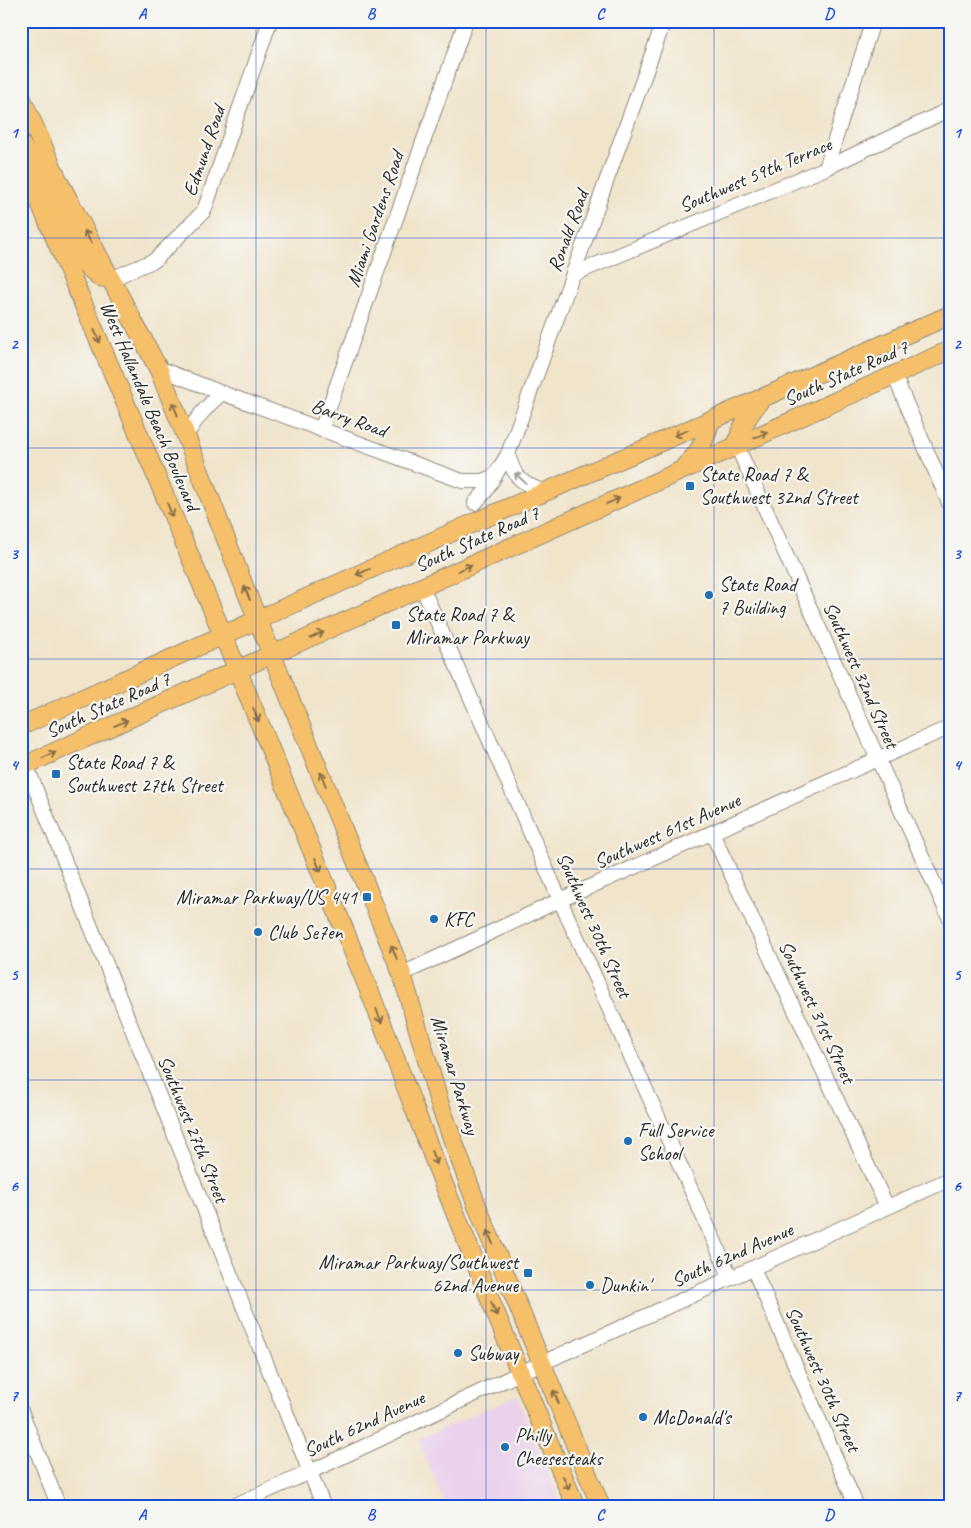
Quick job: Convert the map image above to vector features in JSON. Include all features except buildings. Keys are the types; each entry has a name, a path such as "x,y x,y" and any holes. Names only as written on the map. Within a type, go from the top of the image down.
{"main road":[{"name":"West Hallandale Beach Boulevard","path":"21,97 58,180 158,368 272,654"},
{"name":"West Hallandale Beach Boulevard","path":"21,144 39,173 81,261 100,277 111,279"},
{"name":"West Hallandale Beach Boulevard","path":"21,159 238,670"},
{"name":"South State Road 7","path":"21,726 471,524 950,315"},
{"name":"South State Road 7","path":"24,766 950,350"},
{"path":"737,446 739,433 744,421 762,398"},
{"path":"679,472 702,446 710,421"},
{"name":"Miramar Parkway","path":"272,654 402,974 440,1106 477,1206 601,1507"},
{"path":"238,670 369,989 416,1113 576,1507"}],"street":[{"name":"Edmund Road","path":"111,279 155,260 204,211 270,21"},
{"name":"Miami Gardens Road","path":"322,430 466,21"},
{"name":"Ronald Road","path":"471,524 475,503 486,492 508,454 664,21"},
{"path":"826,168 873,21"},
{"name":"Southwest 59th Terrace","path":"574,274 826,168 950,109"},
{"name":"Barry Road","path":"158,368 462,481 482,481 495,476"},
{"path":"894,375 950,505"},
{"path":"186,436 197,417 222,393"},
{"name":"Southwest 32nd Street","path":"737,446 950,919"},
{"path":"508,454 511,468 518,478 544,492"},
{"path":"462,481 471,491 475,503"},
{"name":"Southwest 30th Street","path":"422,587 560,900 731,1278"},
{"name":"Southwest 61st Avenue","path":"402,974 560,900 950,727"},
{"name":"Southwest 27th Street","path":"24,766 324,1507"},
{"name":"Southwest 31st Street","path":"712,833 887,1207"},
{"name":"South 62nd Avenue","path":"231,1507 520,1373 950,1179"},
{"name":"Southwest 30th Street","path":"753,1268 857,1507"},
{"path":"21,1411 59,1507"}],"shaded area":[{"path":"517,1396 562,1507 446,1507 418,1439"}],"place":[{"name":"State Road 7 & Southwest 32nd Street","path":"690,486"},
{"name":"State Road 7 Building","path":"709,595"},
{"name":"State Road 7 & Miramar Parkway","path":"396,625"},
{"name":"State Road 7 & Southwest 27th Street","path":"56,774"},
{"name":"Miramar Parkway/US 441","path":"367,897"},
{"name":"KFC","path":"434,919"},
{"name":"Club Se7en","path":"258,932"},
{"name":"Full Service School","path":"628,1141"},
{"name":"Miramar Parkway/Southwest 62nd Avenue","path":"528,1273"},
{"name":"Dunkin'","path":"590,1285"},
{"name":"Subway","path":"458,1353"},
{"name":"McDonald's","path":"643,1417"},
{"name":"Philly Cheesesteaks","path":"505,1447"}]}
